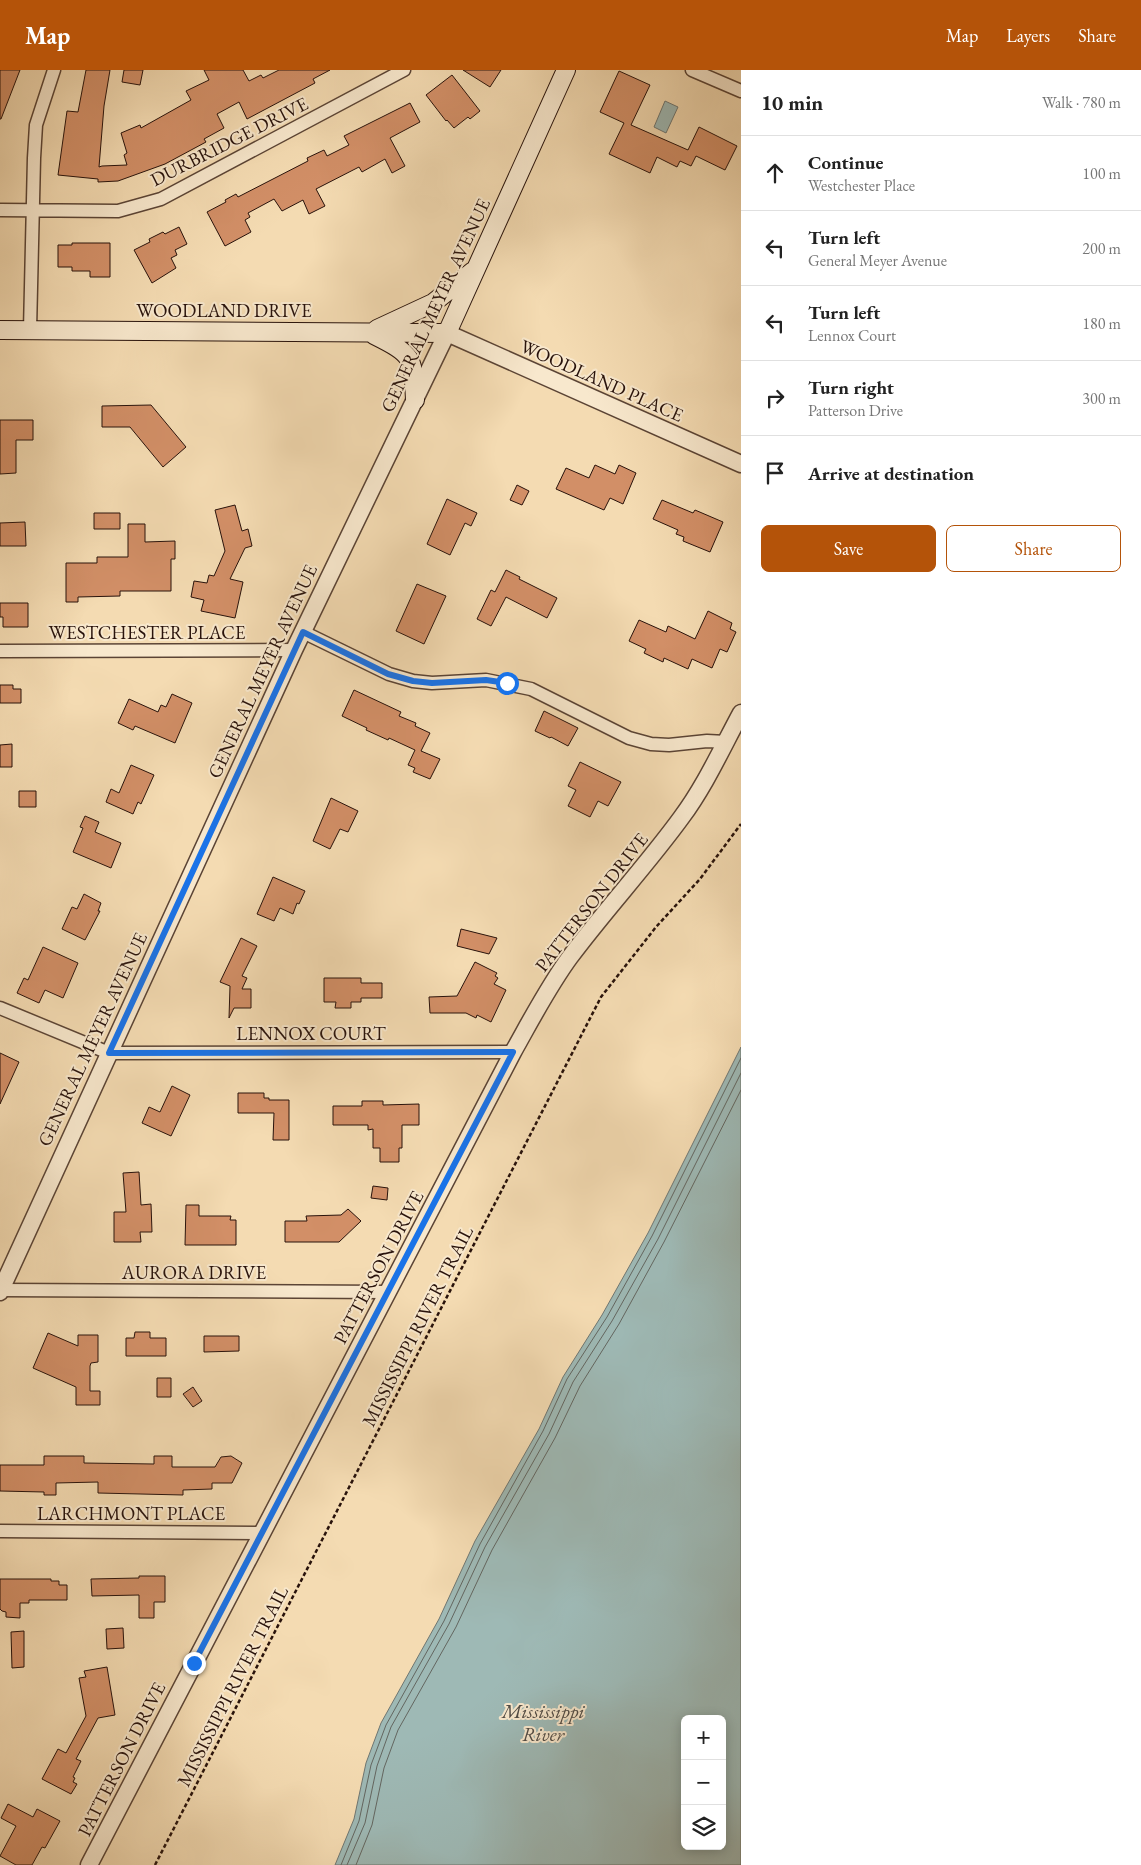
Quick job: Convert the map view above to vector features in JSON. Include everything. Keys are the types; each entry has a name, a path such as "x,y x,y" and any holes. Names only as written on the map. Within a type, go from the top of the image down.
{"main road":[{"name":"GENERAL MEYER AVENUE","path":"447,333 566,70"},
{"path":"369,332 433,303 477,268"},
{"name":"WOODLAND DRIVE","path":"0,330 447,333"},
{"path":"369,332 397,346 408,357 414,367 415,400"}],"street":[{"path":"30,330 32,210 36,125 54,70"},
{"name":"DURBRIDGE DRIVE","path":"0,210 118,211 161,199 404,70"},
{"path":"692,70 741,91"},
{"name":"GENERAL MEYER AVENUE","path":"0,1290 294,650 447,333"},
{"name":"WOODLAND PLACE","path":"447,333 741,464"},
{"path":"303,632 388,674 413,681 432,683 486,680 531,688 629,738 651,744 669,745 707,741 726,742"},
{"name":"WESTCHESTER PLACE","path":"0,651 294,650"},
{"name":"PATTERSON DRIVE","path":"89,1865 513,1052 553,982 594,926 629,886 682,817 741,713"},
{"path":"0,1008 109,1053"},
{"name":"LENNOX COURT","path":"109,1053 513,1052"},
{"name":"AURORA DRIVE","path":"0,1290 387,1292"},
{"name":"LARCHMONT PLACE","path":"0,1531 261,1533"}],"path":[{"name":"MISSISSIPPI RIVER TRAIL","path":"156,1865 601,997 656,928 700,879 741,824"}],"water":[{"path":"665,101 678,107 666,133 654,127"},
{"name":"Mississippi River","path":"741,1047 741,1865 335,1865 354,1819 366,1763 381,1723 439,1619 475,1541 539,1429 563,1377 602,1315 648,1233"}],"building":[{"path":"0,70 20,70 1,119 0,119"},
{"path":"86,70 110,70 104,106 99,167 127,165 124,155 127,153 121,133 140,125 141,128 191,100 186,91 209,80 204,70 243,70 249,81 261,75 263,78 279,70 330,70 313,79 315,83 247,119 239,102 217,114 224,128 204,139 206,142 165,164 118,181 98,182 98,179 58,175 67,111 78,112"},
{"path":"124,70 143,70 140,85 122,82"},
{"path":"463,70 501,70 490,87"},
{"path":"619,71 650,85 631,125 688,150 699,127 737,146 725,170 696,156 691,166 680,161 677,167 657,157 650,173 609,154 624,123 600,112"},
{"path":"452,75 480,111 470,119 468,117 454,128 446,121 426,95"},
{"path":"410,103 420,122 390,138 405,166 392,173 385,159 362,172 359,167 316,189 325,206 309,214 303,200 282,211 274,199 248,213 250,217 245,220 251,232 225,246 207,212 226,202 225,200 236,194 238,197 308,161 307,158 324,150 327,156 349,145 344,136"},
{"path":"179,227 187,244 175,250 177,255 171,258 176,268 152,283 134,250 150,242 149,239"},
{"path":"72,243 110,243 110,277 90,277 90,271 72,271 72,267 58,267 58,245 72,245"},
{"path":"151,405 186,447 163,467 130,427 102,427 102,406"},
{"path":"0,420 33,420 33,440 16,440 16,473 0,474"},
{"path":"595,465 615,474 619,465 636,473 623,504 610,498 604,510 556,489 566,468 589,478"},
{"path":"517,485 529,491 522,505 510,500"},
{"path":"447,499 477,513 471,526 465,523 450,555 427,544"},
{"path":"662,500 693,513 695,510 723,522 710,552 683,541 684,537 676,534 678,530 653,519"},
{"path":"235,505 242,531 248,529 252,546 245,548 230,579 243,582 235,618 201,611 204,600 191,597 194,581 207,583 209,575 214,576 225,551 215,510"},
{"path":"94,513 120,513 120,529 94,529"},
{"path":"25,522 26,546 0,546 0,523"},
{"path":"128,524 145,524 145,542 175,541 175,559 171,559 171,591 120,591 120,596 78,597 78,602 66,602 66,563 97,563 97,557 128,557"},
{"path":"506,570 520,577 519,579 557,598 547,618 506,597 491,626 477,619 491,590 495,592"},
{"path":"417,584 446,596 424,644 396,631"},
{"path":"0,603 28,603 28,627 3,627 3,617 0,617"},
{"path":"708,611 732,623 730,629 736,632 727,652 720,649 712,668 692,659 688,669 664,658 663,662 644,653 646,649 629,641 639,620 666,632 668,626 695,639"},
{"path":"0,685 13,685 13,689 21,689 21,703 0,703"},
{"path":"354,690 401,712 399,716 416,723 415,726 430,733 421,751 440,759 430,779 413,772 415,768 408,765 415,750 366,730 367,728 342,716"},
{"path":"172,694 192,703 175,743 135,726 133,730 118,723 129,699 158,712 161,705 166,707"},
{"path":"544,711 578,728 568,746 535,731"},
{"path":"12,744 12,767 0,767 0,745"},
{"path":"580,762 621,782 608,806 598,801 590,817 568,806 576,790 568,786"},
{"path":"131,765 154,775 141,804 138,802 133,814 106,802 111,789 119,793"},
{"path":"19,791 36,791 36,807 19,807"},
{"path":"331,798 358,811 348,832 340,829 330,849 313,841"},
{"path":"85,816 99,822 95,832 121,843 111,868 73,852 83,828 80,827"},
{"path":"273,877 305,891 299,904 297,903 293,914 280,908 274,921 257,914"},
{"path":"84,894 101,903 98,911 100,911 85,940 62,929 72,907 77,909"},
{"path":"461,929 497,938 489,954 457,946"},
{"path":"241,938 257,946 242,976 247,978 242,989 251,989 251,1008 234,1008 229,1018 230,986 220,982"},
{"path":"43,947 78,963 63,998 45,990 39,1003 17,993 24,978 28,980"},
{"path":"475,962 497,973 495,976 498,978 494,984 506,990 491,1022 477,1015 476,1018 466,1013 430,1013 429,997 457,996"},
{"path":"324,978 361,978 361,983 382,983 382,998 361,998 361,1002 351,1002 351,1008 335,1008 336,1002 324,1002"},
{"path":"0,1053 19,1062 0,1104"},
{"path":"172,1086 190,1095 171,1136 142,1123 149,1107 160,1112"},
{"path":"238,1093 264,1093 264,1098 269,1098 269,1100 289,1100 289,1140 273,1140 274,1113 238,1113"},
{"path":"362,1101 383,1101 383,1105 419,1104 419,1125 402,1125 402,1148 399,1148 399,1162 380,1162 380,1148 373,1148 373,1129 368,1130 368,1125 333,1125 333,1106 362,1106"},
{"path":"139,1172 141,1205 151,1204 152,1232 140,1232 141,1242 114,1242 114,1212 126,1212 123,1173"},
{"path":"373,1186 388,1188 387,1200 371,1198"},
{"path":"186,1205 199,1205 199,1216 231,1216 230,1220 236,1220 236,1245 185,1245"},
{"path":"348,1209 361,1221 339,1242 285,1242 285,1221 307,1221 306,1216 341,1215"},
{"path":"135,1332 150,1332 150,1338 166,1338 166,1356 126,1356 126,1338 134,1338"},
{"path":"48,1333 78,1346 78,1335 98,1335 98,1362 91,1363 90,1366 90,1391 100,1391 100,1405 76,1405 76,1387 33,1368"},
{"path":"204,1336 239,1336 239,1351 204,1352"},
{"path":"157,1378 171,1378 171,1397 157,1397"},
{"path":"193,1387 202,1401 193,1407 183,1394"},
{"path":"44,1456 84,1456 84,1463 154,1464 154,1456 172,1456 172,1467 215,1467 221,1457 231,1456 242,1463 232,1483 212,1483 212,1489 183,1490 183,1495 98,1493 98,1482 56,1483 56,1495 44,1495 44,1492 0,1491 0,1465 44,1465"},
{"path":"139,1576 165,1576 165,1602 154,1602 154,1618 139,1618 139,1595 92,1596 91,1579 139,1578"},
{"path":"0,1579 51,1579 51,1581 59,1581 59,1585 67,1585 67,1600 29,1600 29,1603 20,1603 20,1618 6,1617 6,1612 0,1609"},
{"path":"123,1628 124,1648 107,1649 106,1629"},
{"path":"24,1631 24,1667 12,1668 11,1632"},
{"path":"107,1667 115,1715 98,1718 76,1759 81,1761 73,1777 75,1778 73,1782 77,1784 71,1794 42,1779 58,1749 66,1753 86,1716 79,1678 86,1677 84,1671"},
{"path":"8,1804 33,1817 37,1809 60,1821 45,1848 42,1847 32,1865 16,1865 0,1856 16,1826 1,1818"}],"route":[{"path":"194,1663 513,1052 109,1053 303,632 388,674 413,681 432,683 486,680 507,683"}]}
